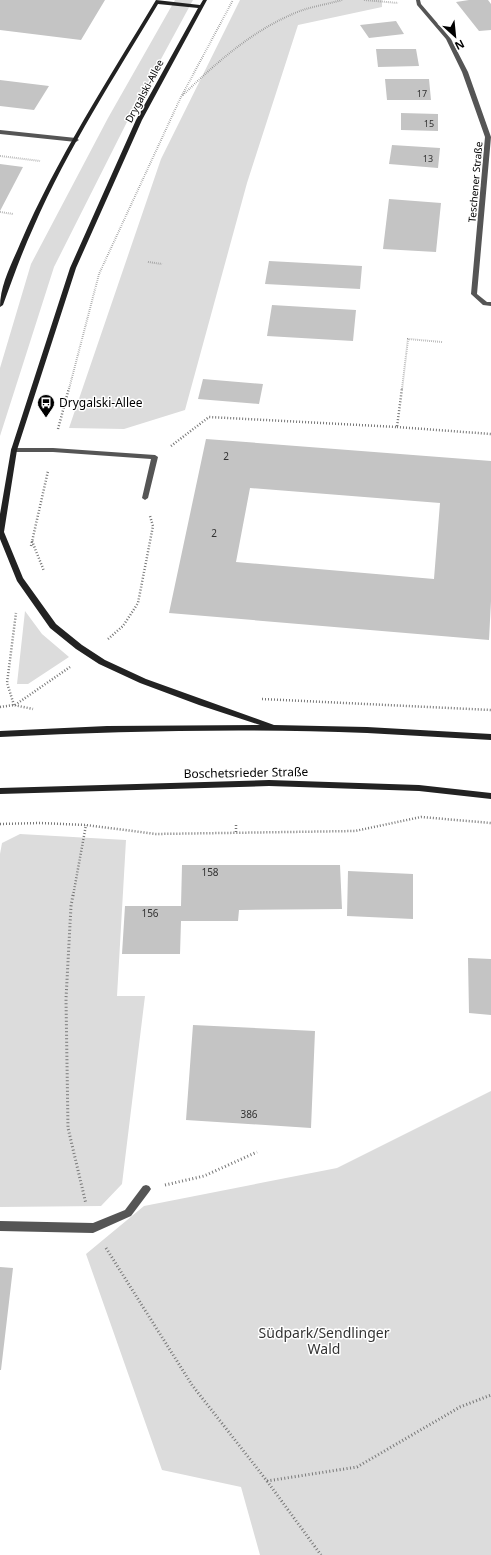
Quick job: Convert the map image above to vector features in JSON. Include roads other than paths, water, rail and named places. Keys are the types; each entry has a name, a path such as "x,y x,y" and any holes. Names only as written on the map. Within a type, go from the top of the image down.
{"main road":[{"name":"Drygalski-Allee","path":"0,536 14,450 73,268 139,120 205,0"},
{"path":"0,305 10,272 48,191 76,140 158,1 201,7"},
{"path":"0,531 20,579 53,626 89,654 102,662 143,681 202,703 277,728"},
{"path":"0,734 107,729 277,728 367,730 491,738"},
{"name":"Boschetsrieder Straße","path":"0,791 269,783 420,788 491,796"}],"street":[{"name":"Teschener Straße","path":"418,2 448,38 465,72 489,137 474,294 488,304"},
{"path":"0,132 76,140"},
{"path":"14,450 53,450 155,457 145,498"},
{"path":"0,1226 93,1228 128,1213 146,1189"}],"place":[{"name":"Drygalski-Allee","path":"46,418"}],"park label":[{"name":"Südpark/Sendlinger Wald","path":"324,1342"}]}
